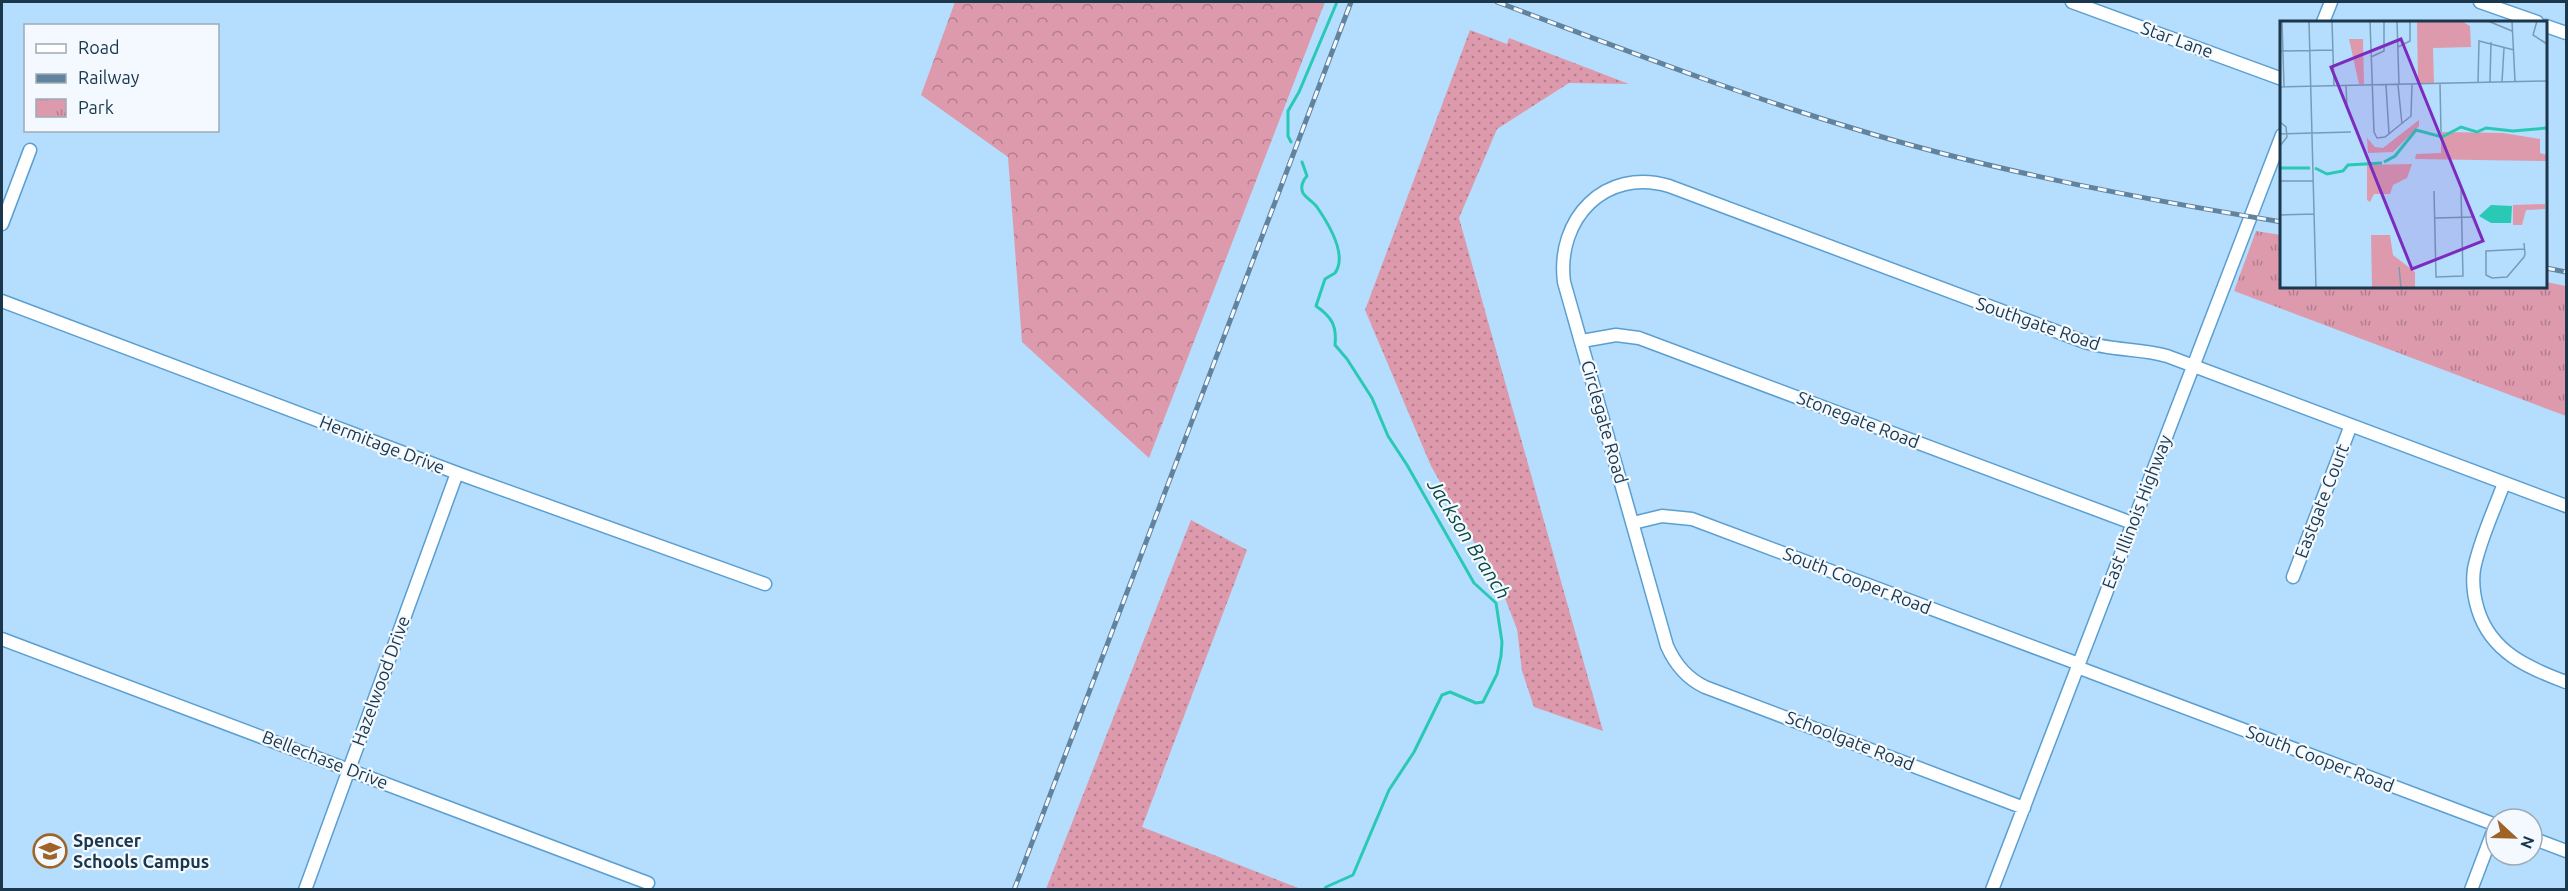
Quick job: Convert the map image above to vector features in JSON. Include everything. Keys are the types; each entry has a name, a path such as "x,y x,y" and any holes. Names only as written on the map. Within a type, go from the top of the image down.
{"street":[{"name":"Star Lane","path":"2072,2 2280,78"},
{"path":"2323,21 2331,2"},
{"path":"2480,2 2534,21"},
{"path":"2547,26 2566,33"},
{"name":"East Illinois Highway","path":"1992,890 2280,140"},
{"path":"2,224 30,150"},
{"name":"Southgate Road","path":"1612,189 1642,182 1669,186 2082,342 2102,347 2158,353 2566,506"},
{"name":"Circlegate Road","path":"1612,189 1592,201 1581,213 1570,232 1564,250 1564,282 1667,646 1680,669"},
{"name":"Hermitage Drive","path":"2,302 457,473 765,584"},
{"name":"Stonegate Road","path":"1581,341 1616,335 1639,338 2132,523"},
{"name":"Eastgate Court","path":"2293,577 2351,424"},
{"name":"Hazelwood Drive","path":"305,890 457,473"},
{"path":"2504,483 2479,548 2473,572 2474,598 2480,618 2491,637 2506,653 2529,667 2566,682"},
{"name":"South Cooper Road","path":"1633,523 1662,516 1692,519 2484,819"},
{"name":"Bellechase Drive","path":"2,639 349,768 648,883"},
{"name":"Schoolgate Road","path":"1680,669 1705,687 2024,808"},
{"path":"2544,843 2566,851"},
{"path":"2471,890 2484,856"}],"green space":[{"path":"955,2 1325,2 1149,458 1022,342 1008,157 921,95"},
{"path":"1470,30 1507,44 1509,38 1629,84 1569,83 1497,129 1459,218 1603,731 1534,707 1522,671 1517,629 1503,593 1431,466 1365,310"},
{"path":"2256,231 2280,235 2280,288 2547,288 2547,282 2566,286 2566,416 2234,291"},
{"path":"1191,520 1247,550 1142,827 1301,889 1046,889"}],"waterway":[{"name":"Jackson Branch","path":"1291,142 1288,136 1288,111 1299,92 1337,2"},
{"name":"Jackson Branch","path":"1302,162 1307,176 1302,184 1303,193 1317,207 1326,222 1335,239 1339,257 1335,273 1325,279 1316,306 1332,322 1335,345 1347,359 1372,398 1388,436 1474,583 1496,603 1502,642 1497,674 1483,702 1476,703 1450,692 1442,695 1414,752 1389,790 1353,875 1324,890"}],"railway":[{"path":"1014,890 1351,2"},
{"path":"1497,2 1718,84 1807,114 1905,143 2065,182 2280,222"},
{"path":"2547,268 2566,272"}],"place":[{"name":"Spencer Schools Campus","path":"50,851"}]}
